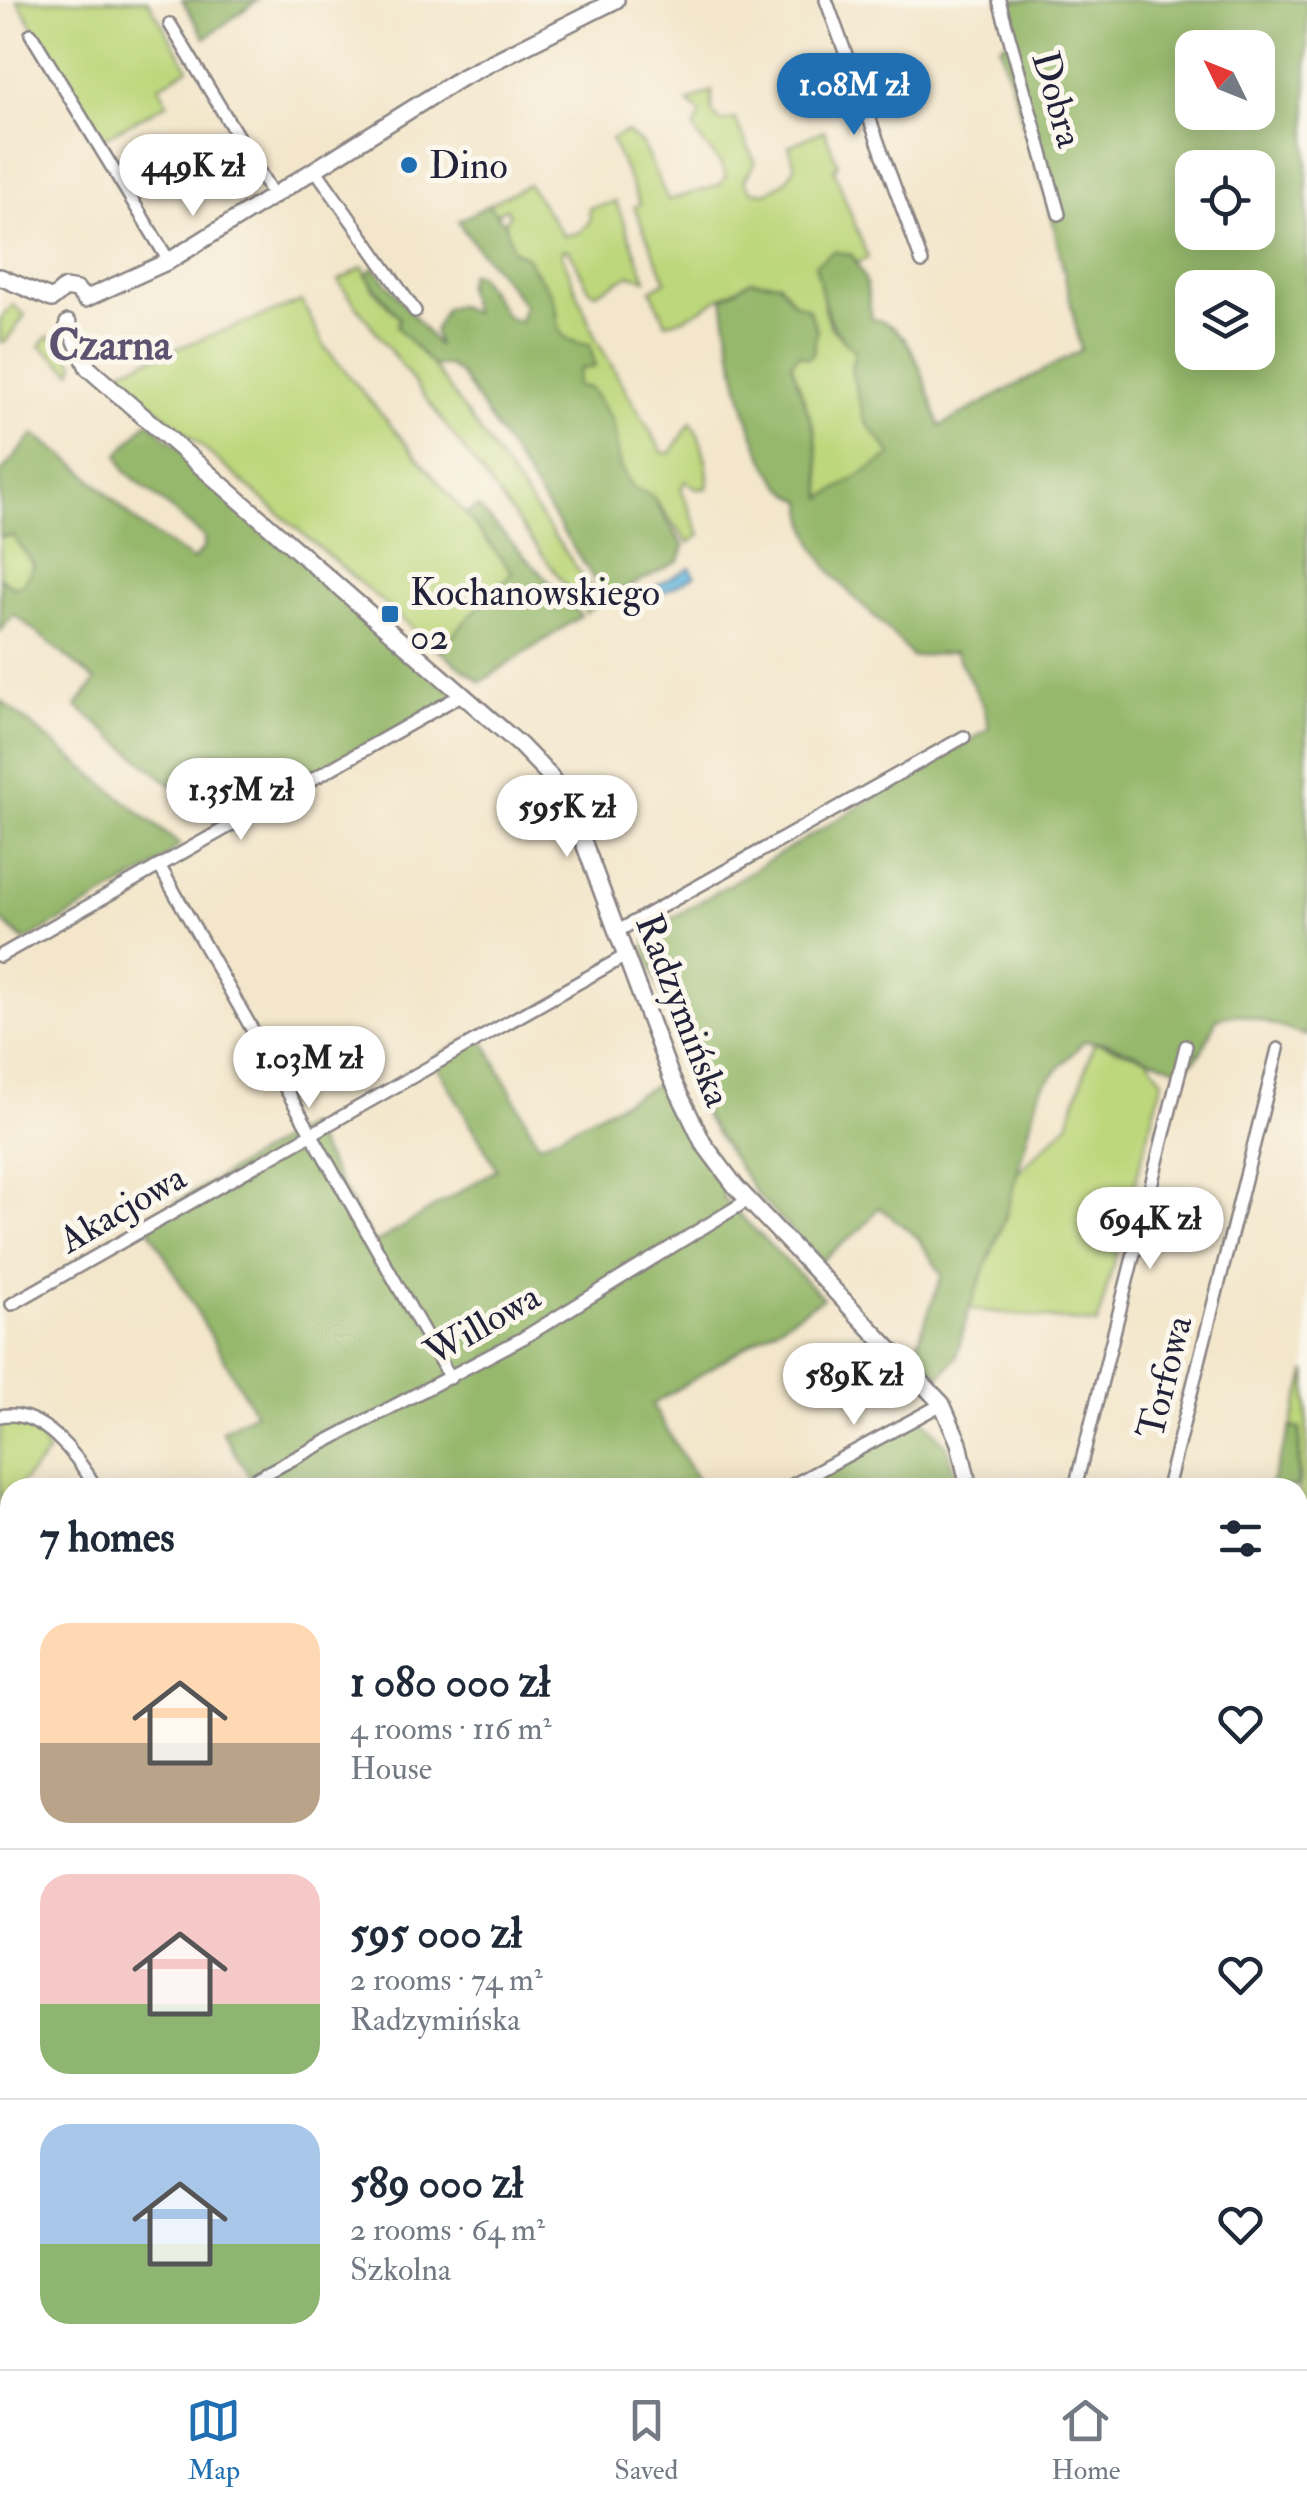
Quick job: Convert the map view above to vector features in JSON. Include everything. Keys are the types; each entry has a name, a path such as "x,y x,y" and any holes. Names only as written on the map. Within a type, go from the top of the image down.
{"street":[{"path":"85,298 169,261 461,78 616,0"},
{"path":"826,0 922,262"},
{"name":"Dobra","path":"999,0 1059,214"},
{"path":"170,24 273,195"},
{"path":"31,34 169,261"},
{"path":"315,169 415,311"},
{"path":"0,276 52,299"},
{"path":"52,299 65,288 77,290 85,298"},
{"path":"52,299 54,315 68,322 82,315 85,298"},
{"name":"Radzymińska","path":"68,322 88,368 538,761 560,789 693,1126 711,1157 942,1404 959,1443 967,1478"},
{"path":"0,956 462,694"},
{"path":"618,931 964,738"},
{"path":"160,867 450,1378"},
{"name":"Akacjowa","path":"12,1304 627,955"},
{"path":"1078,1478 1186,1046"},
{"name":"Torfowa","path":"1170,1478 1278,1049"},
{"name":"Willowa","path":"257,1478 450,1378 748,1200"},
{"path":"805,1478 942,1404"},
{"path":"0,1416 18,1414 71,1449 90,1478"}],"green space":[{"path":"17,0 148,0 188,68 159,86 168,103 101,139"},
{"path":"182,0 258,0 205,38"},
{"path":"1006,0 1307,0 1307,1036 1240,1014 1217,1018 1199,1055 1180,1069 1106,1043 1084,1041 1040,1089 1005,1218 969,1309 956,1357 940,1377 915,1350 942,1275 918,1238 879,1207 862,1228 821,1261 758,1196 705,1117 645,949 649,932 989,729 984,707 955,652 912,657 844,587 816,549 804,501 785,489 756,442 737,379 723,298 751,280 779,283 793,302 808,308 817,330 813,354 808,358 799,354 791,363 815,432 823,498 892,455 865,421 851,370 855,351 836,330 826,311 815,264 834,251 852,255 866,282 872,319 887,324 909,346 940,426 1081,350 1049,204 1000,47 1015,33"},
{"path":"712,91 712,112 720,122 735,119 755,162 744,181 752,191 766,193 787,180 795,166 789,146 824,130 838,164 834,170 868,258 856,263 852,255 824,295 824,310 831,328 855,350 865,421 892,455 822,499 815,432 791,363 799,354 793,302 779,283 746,286 695,313 666,323 651,290 666,281 634,207 640,204 611,139 626,132 642,144 668,200 720,185 726,176 694,129 701,114 688,102"},
{"path":"528,184 564,236 580,232 590,221 589,208 616,202 646,279 630,275 596,293 589,289 569,250 562,250 562,255 596,339 663,453 671,453 691,422 698,436 708,481 707,488 697,489 686,481 681,488 700,535 688,543 652,496 632,487 620,467 613,422 575,386 576,360 558,329 550,292 527,257 513,250 505,223 510,214 506,208 496,214 488,205"},
{"path":"488,205 505,223 513,250 527,257 550,291 561,333 590,345 595,367 580,369 576,386 590,388 613,422 620,467 632,487 652,496 684,547 679,561 606,598 461,375 448,365 433,366 397,327 399,318 366,275 374,267 438,346 434,331 445,309 456,305 473,313 466,286 469,274 478,275 508,318 520,322 524,306 458,221"},
{"path":"363,267 373,289 399,318 397,327 433,366 601,602 586,613 338,281"},
{"path":"302,301 325,347 513,571 438,650 115,372"},
{"path":"13,305 25,315 6,341 0,342 0,319"},
{"path":"48,336 64,345 75,364 72,372 40,346"},
{"path":"148,421 461,695 224,829 76,706 96,681 14,614 0,631 0,578 14,587 23,584 34,565 13,536 0,536 0,474 34,434 79,467 142,527 193,560 204,548 204,537 125,471 118,455"},
{"path":"478,507 581,616 481,682 438,650 512,572 465,514"},
{"path":"13,536 34,565 23,584 14,587 0,578 0,537"},
{"path":"0,700 180,845 152,869 25,941 0,919"},
{"path":"480,1033 539,1144 666,1080 712,1171 728,1186 722,1197 823,1298 652,1405 696,1478 251,1478 222,1431 255,1413 145,1221 307,1125 374,1244 497,1169 433,1059"},
{"path":"1094,1042 1147,1058 1163,1080 1097,1324 969,1309 977,1266 989,1258 1005,1218 1015,1175 1068,1124"},
{"path":"1307,1371 1307,1478 1300,1478 1300,1430 1291,1427"},
{"path":"0,1417 19,1417 42,1439 48,1453 26,1478 0,1478"},
{"path":"922,1417 947,1446 956,1478 807,1478"},
{"path":"1291,1427 1300,1429 1297,1478 1272,1478"}],"water":[{"path":"690,567 695,576 656,596 651,594 653,588"}],"place":[{"name":"Dino","path":"409,165"},
{"name":"Kochanowskiego 02","path":"390,614"}],"district":[{"name":"Czarna","path":"110,344"}]}
